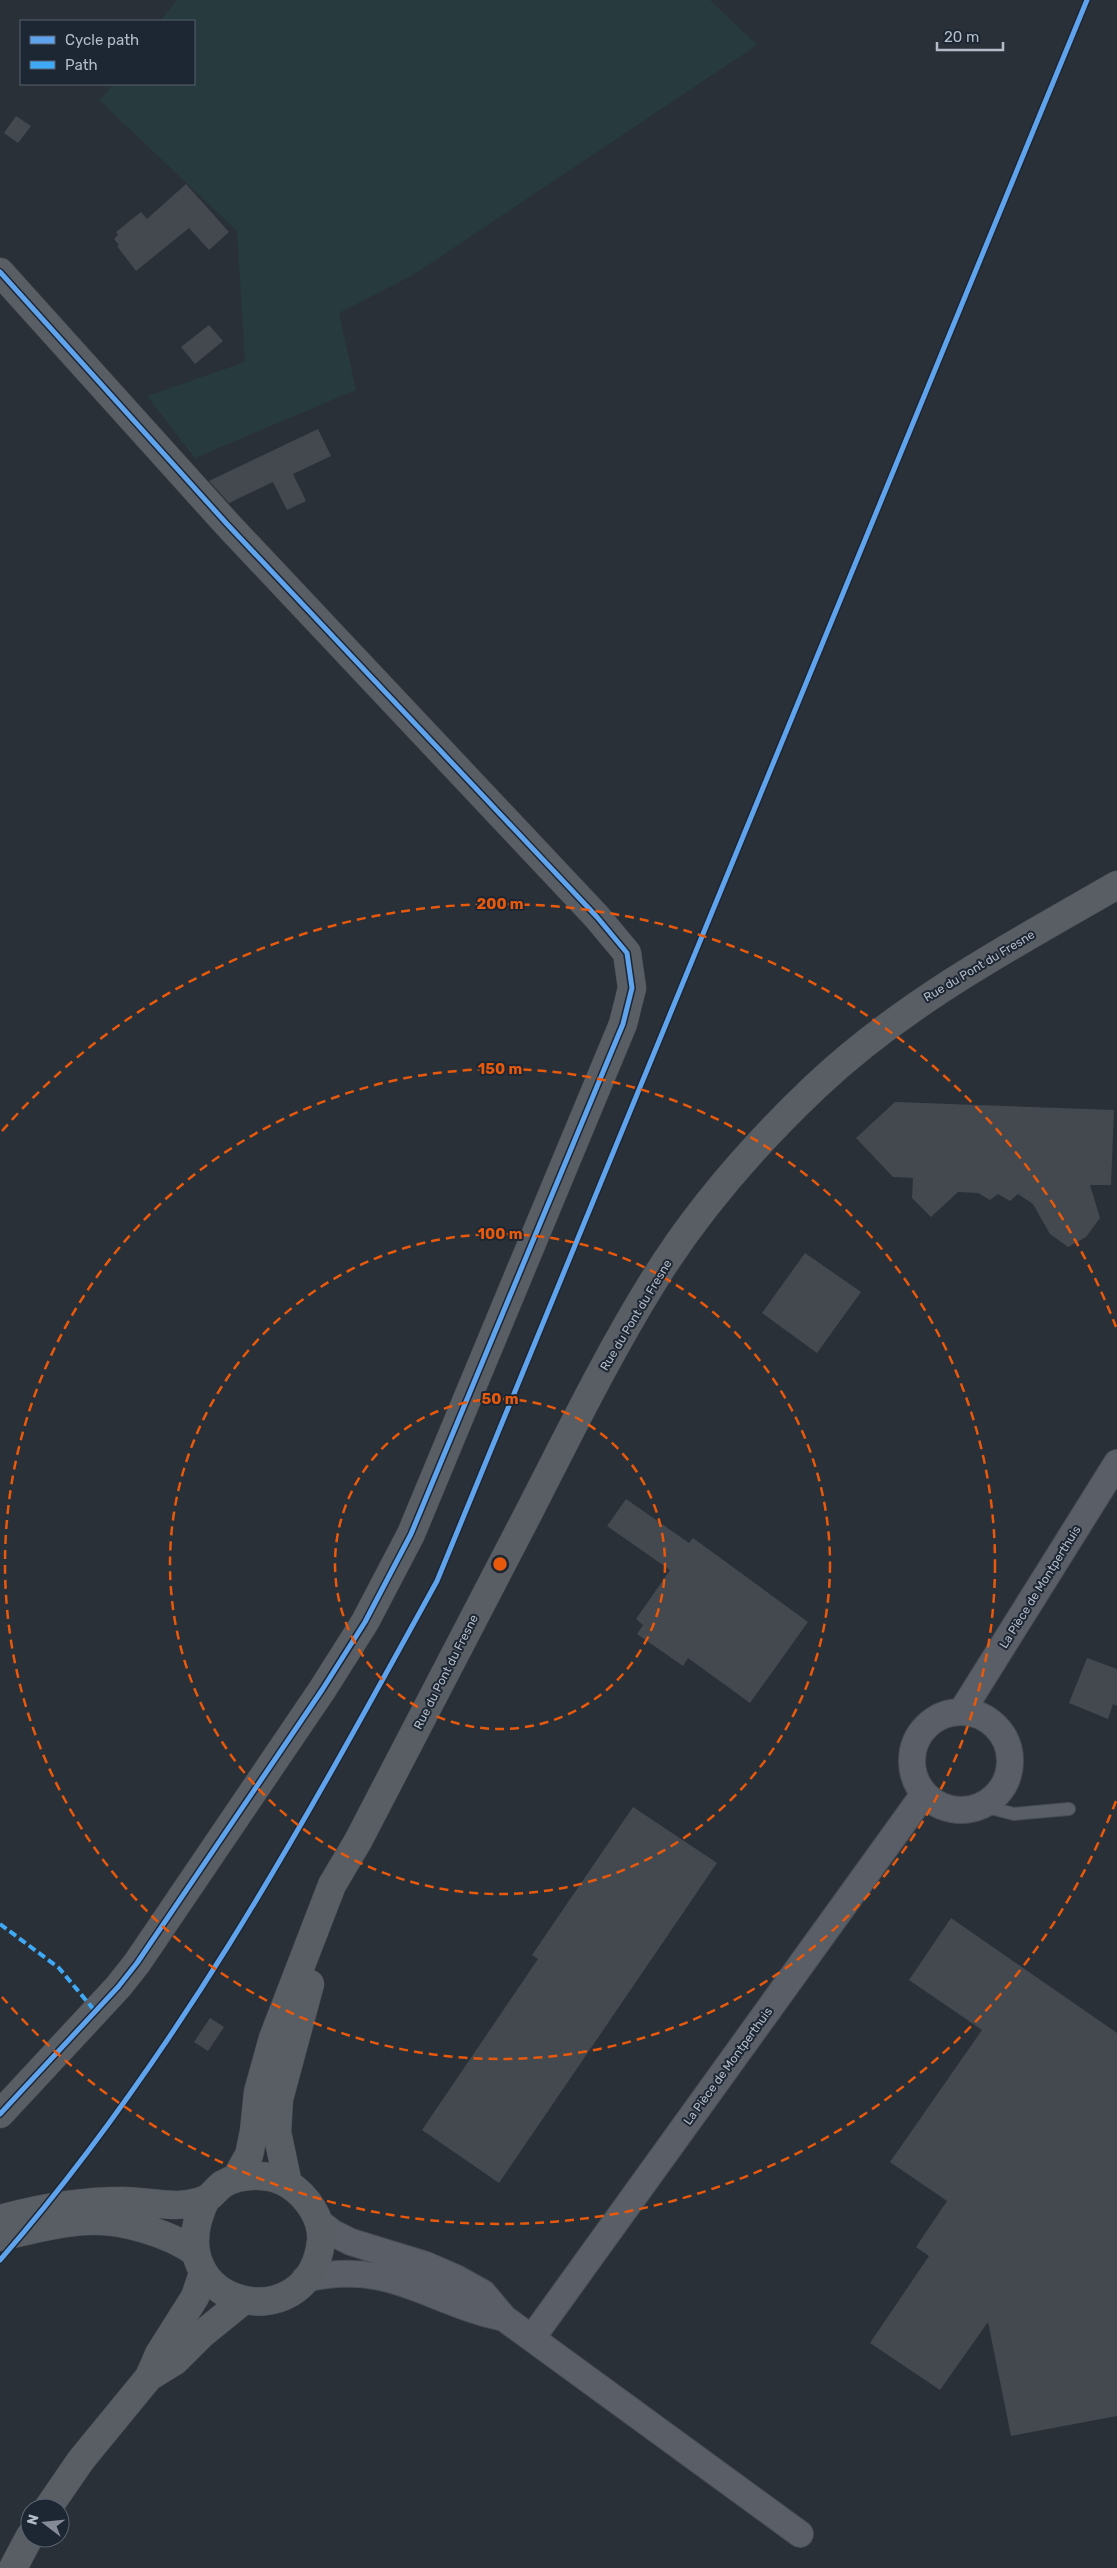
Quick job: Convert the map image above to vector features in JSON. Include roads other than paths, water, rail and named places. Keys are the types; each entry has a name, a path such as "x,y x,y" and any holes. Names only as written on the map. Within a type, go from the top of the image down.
{"main road":[{"path":"0,272 227,524 597,917 627,953 632,988 624,1024 412,1534 364,1622 322,1690 137,1963 118,1987 0,2114"},
{"name":"Rue du Pont du Fresne","path":"236,2178 249,2155 254,2131 258,2092 273,2038 332,1885 358,1841 591,1392 655,1278 700,1215 754,1149 802,1100 886,1026 952,980 1117,885"},
{"name":"Rue du Pont du Fresne","path":"288,2184 277,2132 279,2098 310,1982 333,1925 358,1841"},
{"path":"0,2219 45,2208 90,2202 125,2201 172,2206 206,2199 223,2185 236,2178 252,2176 269,2177 288,2184 306,2201 320,2222 322,2232 320,2249 315,2263 305,2279 292,2292 278,2299 263,2302 244,2300 220,2290 200,2263 181,2242 144,2228 88,2220 0,2237"},
{"path":"55,2498 81,2460 149,2377 158,2354 195,2297 200,2263 196,2224 206,2199"},
{"path":"149,2377 175,2361 201,2335 244,2300"},
{"path":"13,2568 24,2548"}],"street":[{"name":"La Pièce de Montperthuis","path":"962,1711 1117,1463"},
{"path":"962,1711 978,1714 992,1722 1003,1735 1010,1750 1011,1766 1006,1782 996,1796 983,1806 968,1811 952,1810 937,1805 924,1794 915,1781 911,1765 913,1748 920,1733 931,1721 946,1713 962,1711"},
{"name":"La Pièce de Montperthuis","path":"532,2338 924,1794"},
{"path":"320,2222 333,2234 351,2242 408,2258 456,2278 483,2293 504,2318 800,2534"},
{"path":"305,2279 342,2272 393,2279 428,2291 473,2312 504,2318"}],"lane":[{"path":"983,1806 1014,1814 1069,1809"}]}
